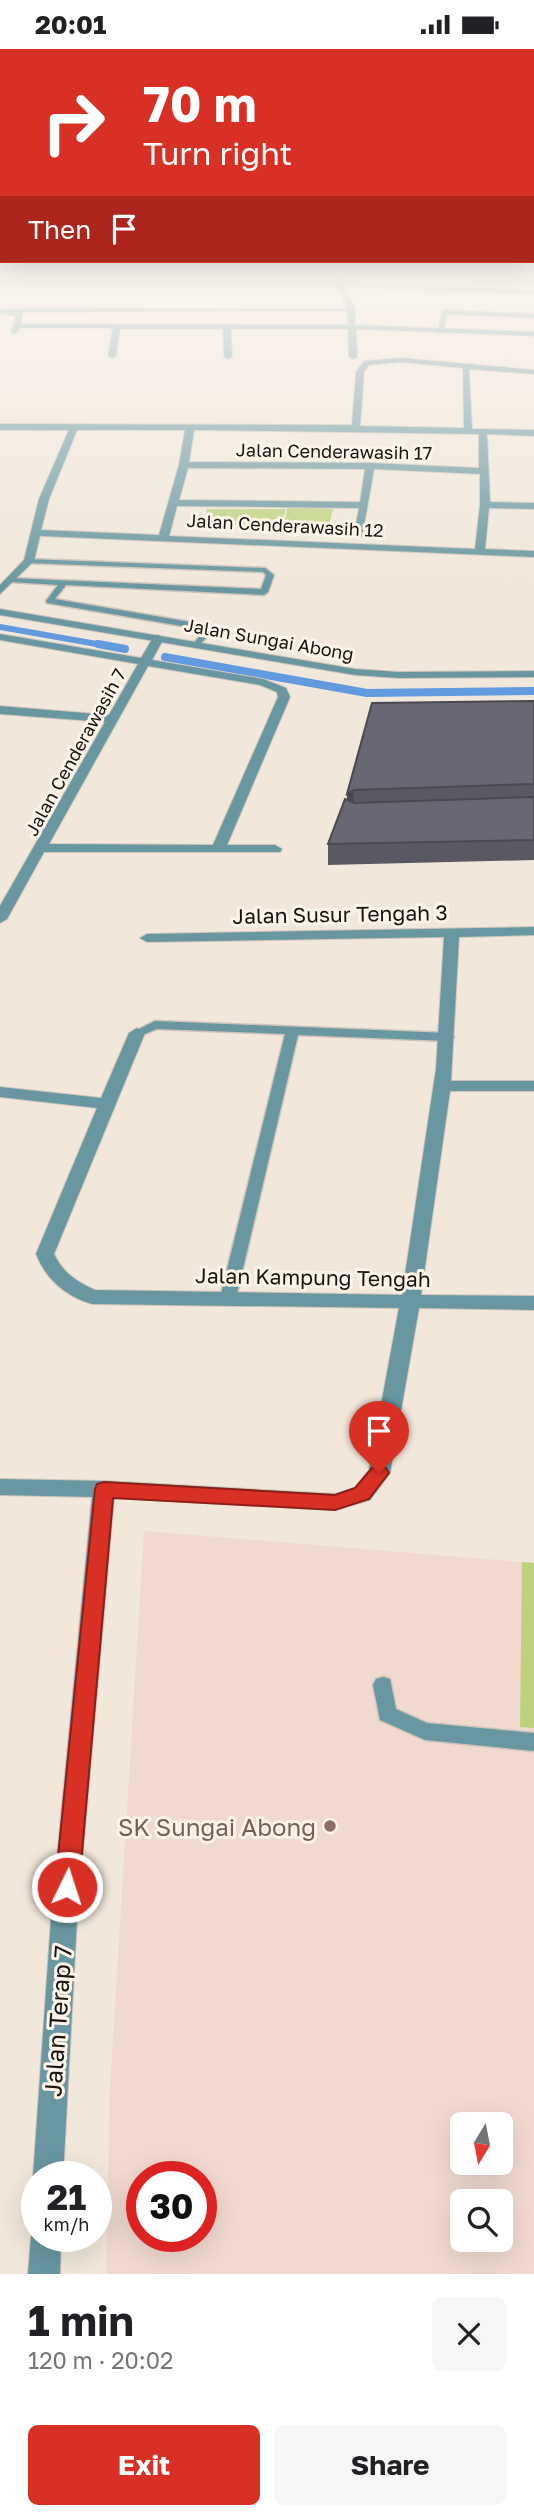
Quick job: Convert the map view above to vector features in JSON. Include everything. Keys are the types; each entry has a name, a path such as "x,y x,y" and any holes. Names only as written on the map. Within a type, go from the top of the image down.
{"street":[{"path":"356,428 359,382"},
{"path":"466,382 468,431"},
{"path":"0,427 356,428 534,433"},
{"path":"0,591 29,561 44,499 74,427"},
{"path":"163,538 184,465 190,428"},
{"path":"480,552 485,505 483,432"},
{"name":"Jalan Cenderawasih 17","path":"184,465 370,465 484,471"},
{"path":"359,535 370,465"},
{"path":"172,503 363,505"},
{"path":"485,505 534,506"},
{"name":"Jalan Cenderawasih 12","path":"35,533 534,554"},
{"name":"Jalan Sungai Abong","path":"0,611 355,672 398,675 534,674"},
{"path":"0,637 263,682 282,690 284,697 218,849"},
{"name":"Jalan Cenderawasih 7","path":"0,919 158,638"},
{"path":"0,710 114,719"},
{"path":"42,848 275,849"},
{"name":"Jalan Susur Tengah 3","path":"147,938 534,931"},
{"path":"0,1487 104,1489 335,1502 362,1494 379,1473 410,1301 438,1126 448,1037 452,933"},
{"path":"0,1093 106,1104 136,1033"},
{"path":"442,1086 534,1086"},
{"name":"Jalan Kampung Tengah","path":"106,1104 45,1254 51,1269 62,1282 92,1297 534,1303"},
{"name":"Jalan Terap 7","path":"49,2161 76,1778 104,1489"},
{"path":"44,2274 45,2252"}],"lane":[{"path":"11,580 264,592 270,575 265,570 29,561"},
{"path":"63,583 50,601 211,628 196,645"},
{"path":"128,595 134,586"},
{"path":"117,613 123,604"},
{"path":"136,1033 155,1025 448,1037"},
{"path":"228,1298 292,1031"},
{"path":"383,1685 387,1714 425,1731 534,1742"}],"shaded area":[{"name":"SK Sungai Abong","path":"144,1531 534,1563 534,2274 106,2274 106,2252 112,2252 112,2161 108,2161 110,2089"}],"green space":[{"path":"288,507 333,509 327,535 281,533"},
{"path":"207,509 286,509 281,526 203,525"},
{"path":"522,1562 534,1563 534,1728 520,1727"}],"building":[{"path":"534,701 534,784 354,790 347,794 372,703"},
{"path":"534,797 534,840 328,844 345,799 354,803"}],"waterway":[{"path":"0,627 108,646"},
{"path":"98,644 125,649"},
{"path":"165,657 367,693 534,691"}],"place":[{"name":"SK Sungai Abong","path":"330,1826"}],"route":[{"path":"67,1887 104,1489 335,1502 362,1494 379,1473"}]}
